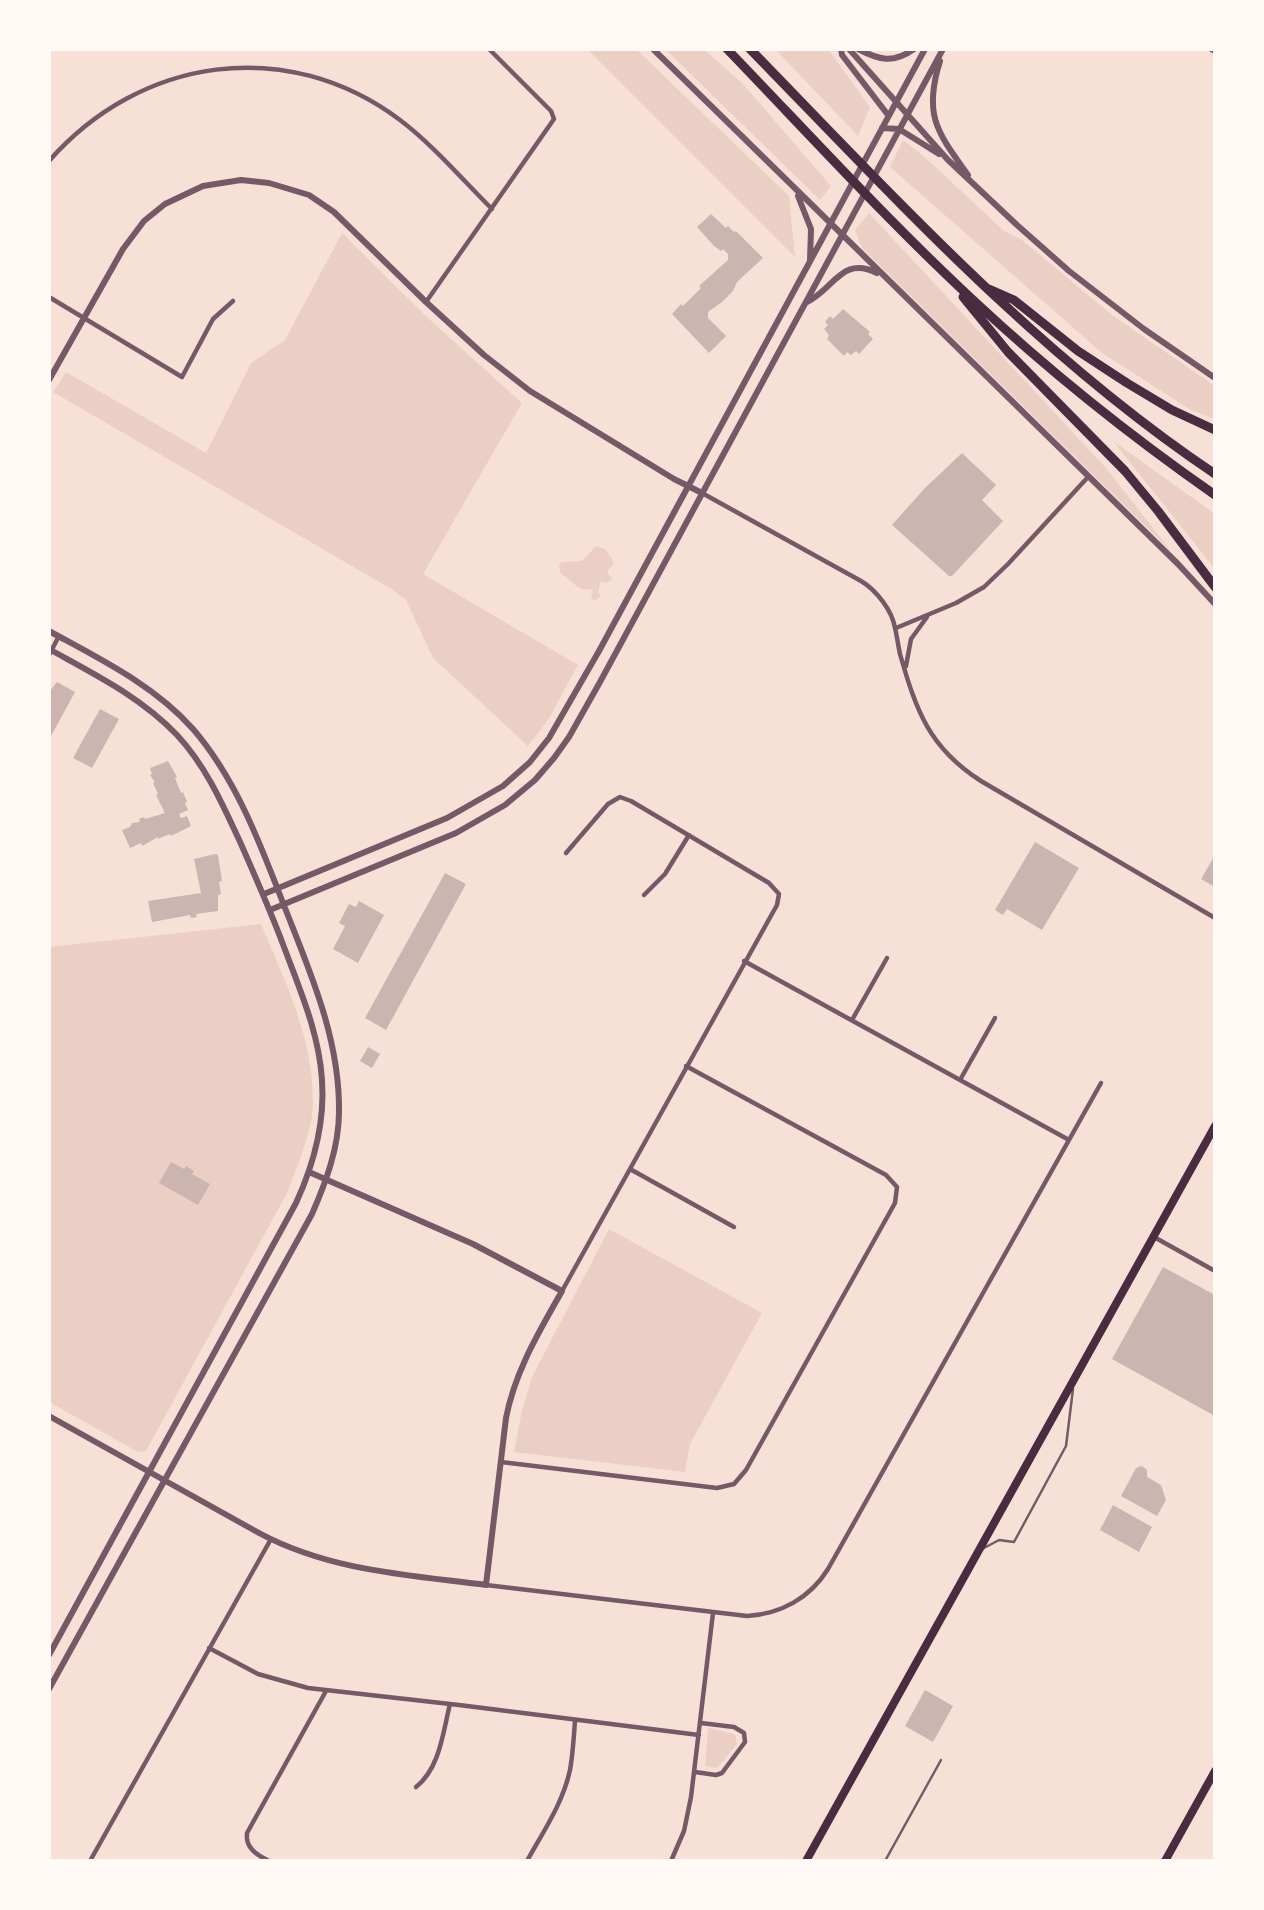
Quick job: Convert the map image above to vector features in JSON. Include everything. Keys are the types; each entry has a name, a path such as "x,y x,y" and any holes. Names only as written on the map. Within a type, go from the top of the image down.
{"highway":[{"path":"727,49 940,269 1046,366 1159,456 1215,495"},
{"path":"750,49 981,285 1064,360 1171,445 1215,474"},
{"path":"940,269 1007,352 1125,471 1215,587"},
{"path":"981,285 1014,300 1078,351 1153,400 1215,430"},
{"path":"807,1860 1215,1126"},
{"path":"1165,1861 1215,1771"}],"street":[{"path":"426,303 554,119 551,111 489,49"},
{"path":"653,49 1215,604"},
{"path":"841,49 842,55 888,116"},
{"path":"849,49 907,116 979,191 1069,271 1144,329 1215,378"},
{"path":"858,49 887,60 901,58 914,49"},
{"path":"264,894 447,818 503,786 530,762 556,727 925,49"},
{"path":"270,910 470,827 505,805 535,780 569,737 943,49"},
{"path":"943,49 933,81 931,104 940,136 979,191"},
{"path":"1210,49 1215,52"},
{"path":"49,161 92,119 142,89 190,74 237,68 278,70 323,80 383,109 413,131 492,209"},
{"path":"888,116 907,116"},
{"path":"880,131 899,129 948,160"},
{"path":"49,380 123,249 144,221 172,200 203,186 252,180 284,186 309,195 341,218 426,303 484,355 530,391 687,486 873,590 883,602 896,628 905,671 918,708 941,748 958,765 1215,918"},
{"path":"796,192 810,221 810,262"},
{"path":"806,303 818,297 835,278 851,268 866,268 882,276"},
{"path":"49,297 182,377 213,319 233,301"},
{"path":"896,628 970,596 989,583 1088,477"},
{"path":"905,671 911,639 920,623 930,614"},
{"path":"49,631 154,692 192,728 212,753 244,810 278,888 324,1009 333,1044 339,1114 327,1178 305,1227 49,1689"},
{"path":"49,1655 289,1219 309,1172 320,1131 322,1081 318,1045 309,1014 264,894 210,779 182,741 158,716 131,696 50,652 59,636"},
{"path":"486,1585 506,1418 514,1383 685,1066 776,905 779,894 769,883 620,797 608,804 566,853"},
{"path":"644,895 665,874 689,835"},
{"path":"852,1020 887,958"},
{"path":"744,961 1069,1140"},
{"path":"960,1080 995,1018"},
{"path":"501,1462 717,1488 734,1484 747,1470 895,1203 897,1187 886,1175 685,1066"},
{"path":"49,1416 271,1539 358,1569 713,1613 747,1616 766,1614 784,1608 813,1589 828,1569 1101,1083"},
{"path":"629,1169 734,1227"},
{"path":"309,1172 473,1244 562,1291"},
{"path":"1153,1237 1215,1271"},
{"path":"90,1861 271,1539"},
{"path":"671,1861 688,1813 695,1772 713,1613"},
{"path":"209,1648 271,1678 326,1691 699,1735"},
{"path":"269,1861 247,1844 250,1827 326,1691"},
{"path":"416,1787 428,1776 435,1763 450,1704"},
{"path":"527,1861 555,1811 564,1788 571,1762 575,1720"},
{"path":"695,1772 716,1775 722,1773 745,1742 744,1733 739,1728 701,1723"}],"lane":[{"path":"978,1551 999,1540 1014,1542 1066,1446 1075,1378"},
{"path":"885,1861 941,1760"}],"shaded area":[{"path":"587,49 636,49 789,196 795,257"},
{"path":"665,49 704,49 743,84 831,186 820,200"},
{"path":"775,49 828,49 870,107 858,136"},
{"path":"903,140 1004,231 1022,240 1112,315 1215,386 1215,419 1191,410 1102,353 890,167"},
{"path":"869,213 1106,468 1171,551 862,248 855,230"},
{"path":"342,233 428,318 522,403 423,574 578,665 548,720 528,746 433,658 406,600 393,590 53,392 66,372 206,453 251,363 285,340"},
{"path":"1113,441 1215,514 1215,569"},
{"path":"596,546 605,549 613,560 613,565 607,571 612,579 607,583 601,581 598,592 601,596 595,601 591,598 593,589 576,586 561,574 559,567 561,562 582,561"},
{"path":"261,924 289,990 304,1035 312,1081 310,1126 287,1193 146,1451 138,1452 49,1402 49,947"},
{"path":"609,1229 762,1313 690,1444 685,1472 514,1452 532,1377"},
{"path":"708,1728 735,1734 737,1744 717,1768 705,1766"}],"building":[{"path":"711,214 726,228 728,226 736,231 763,258 737,282 733,291 722,302 708,312 708,318 726,336 709,353 672,314 728,260 728,254 714,246 697,227"},
{"path":"843,309 870,332 868,334 873,339 859,354 856,351 851,355 847,352 844,356 827,339 829,335 824,329 828,325 825,322 830,316 833,319"},
{"path":"962,453 996,485 982,500 1003,521 952,576 949,576 892,525 924,489"},
{"path":"57,682 75,692 51,736 49,692"},
{"path":"100,709 119,719 92,768 73,758"},
{"path":"168,761 187,802 185,803 188,810 179,814 181,818 187,816 191,826 171,836 158,837 142,846 141,843 130,848 122,830 130,827 132,823 140,822 139,819 144,817 145,819 165,813 156,795 158,794 150,768"},
{"path":"1035,842 1079,868 1042,930 1007,909 1003,915 995,910"},
{"path":"218,855 222,881 219,882 221,894 218,895 218,911 196,914 197,917 191,918 190,915 152,922 148,901 201,893 194,859"},
{"path":"1215,855 1215,887 1201,879"},
{"path":"445,873 466,884 386,1030 365,1018"},
{"path":"359,901 384,915 358,963 333,949 345,926 339,923 349,904 356,907"},
{"path":"368,1047 380,1054 372,1068 360,1061"},
{"path":"171,1162 184,1169 186,1166 194,1171 192,1174 210,1184 198,1205 159,1183"},
{"path":"1163,1267 1215,1295 1215,1416 1112,1359"},
{"path":"1142,1466 1147,1470 1147,1477 1161,1485 1166,1500 1157,1516 1121,1496 1136,1468"},
{"path":"1113,1505 1152,1527 1139,1552 1100,1530"},
{"path":"925,1690 953,1706 933,1742 905,1726"}]}
